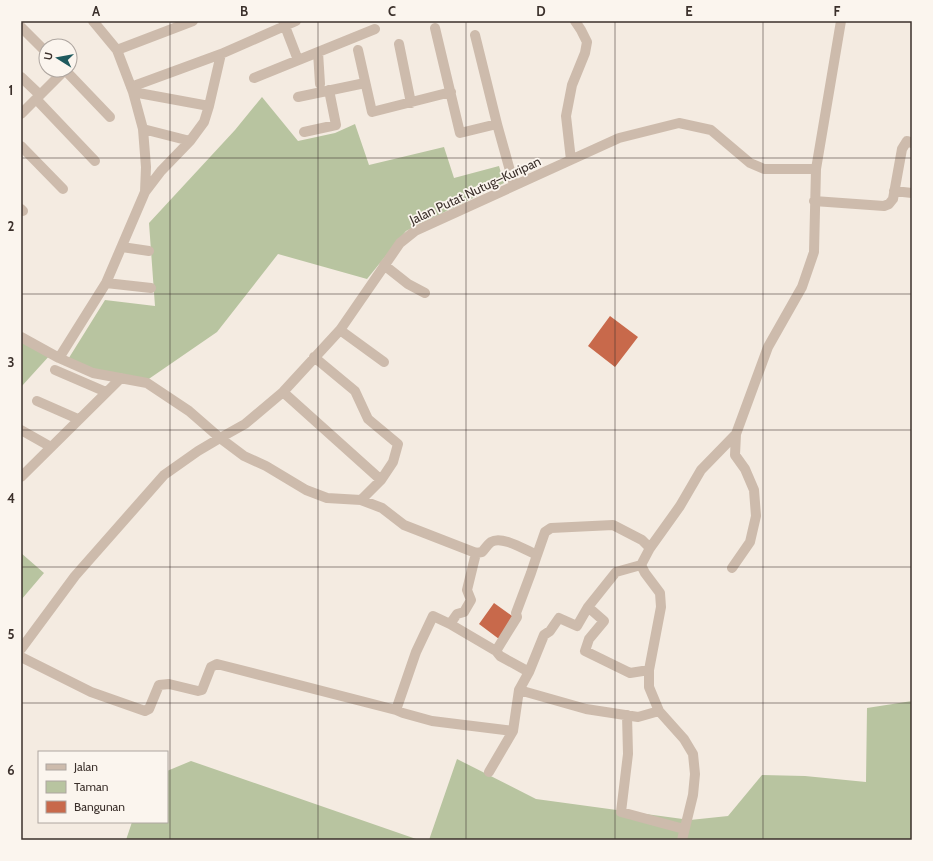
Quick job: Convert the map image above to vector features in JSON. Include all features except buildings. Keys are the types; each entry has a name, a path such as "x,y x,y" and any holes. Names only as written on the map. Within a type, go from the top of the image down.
{"street":[{"path":"93,21 117,50 132,89 143,129 146,167 145,192"},
{"path":"117,50 193,21"},
{"path":"132,89 221,54 283,23 296,21"},
{"path":"571,160 566,116 572,85 585,53 586,42 575,21"},
{"path":"732,568 750,542 756,516 754,490 745,469 735,455 736,434 768,347 802,288 814,252 814,201 816,169 841,21"},
{"path":"283,23 298,60"},
{"path":"21,27 38,44"},
{"path":"254,78 375,28"},
{"path":"435,28 460,133 497,124"},
{"path":"475,35 514,186"},
{"path":"399,44 411,103"},
{"path":"358,50 372,112 451,92"},
{"path":"318,52 320,84"},
{"path":"60,358 106,283 145,192 161,171 190,141 204,122 221,54"},
{"path":"21,77 95,161"},
{"path":"21,114 57,78"},
{"path":"73,78 110,117"},
{"path":"298,97 365,83"},
{"path":"132,89 209,106"},
{"path":"304,132 336,125 329,90"},
{"name":"Jalan Putat Nutug–Kuripan","path":"21,649 75,576 164,474 198,451 245,424 283,392 340,330 400,243 415,231 619,138 679,123 711,130 750,163 764,168 816,169"},
{"path":"143,129 190,141"},
{"path":"814,201 884,206 889,204 893,199 902,149 907,142 912,143"},
{"path":"21,146 63,189"},
{"path":"894,191 912,193"},
{"path":"122,247 149,251"},
{"path":"384,265 408,284 425,293"},
{"path":"106,283 151,288"},
{"path":"340,330 384,362"},
{"path":"21,337 60,358 93,373 147,383 157,388 189,411 220,438 244,456 266,466 306,490 327,498 361,500 382,508 404,525 476,553 482,552 490,543 496,540 507,542 536,555"},
{"path":"314,357 355,391 368,419 398,444 394,462 381,480 361,500"},
{"path":"55,370 106,392"},
{"path":"22,474 120,378"},
{"path":"283,392 381,480"},
{"path":"37,401 78,419"},
{"path":"21,430 51,447"},
{"path":"489,772 513,731 519,690 544,634 550,631 559,618 577,626 588,607 616,572 641,565 650,548 680,506 701,470 736,434"},
{"path":"496,651 517,617 516,613 545,532 551,528 613,525 642,540 650,548"},
{"path":"450,624 457,614 464,612 471,600 467,590 476,553"},
{"path":"641,565 660,593 661,607 649,670 649,687 659,711 684,739 693,754 695,774 693,795 682,840"},
{"path":"588,607 604,621 589,639 586,651 630,673 649,670"},
{"path":"396,710 416,652 433,616 450,624 496,651 500,656 528,672"},
{"path":"21,657 91,692 146,711 149,709 159,685 169,684 198,691 202,690 211,667 216,664 396,710 432,721 513,731"},
{"path":"519,690 586,708 627,716 638,717 659,711"},
{"path":"627,716 628,754 621,812 684,829"}],"green space":[{"path":"262,97 298,141 335,133 355,124 369,165 444,147 454,178 499,166 504,183 406,231 367,279 278,254 217,332 140,385 67,361 105,300 155,306 149,223 235,130"},
{"path":"21,341 51,354 21,387"},
{"path":"21,553 44,573 21,600"},
{"path":"912,701 912,840 429,840 457,759 536,799 690,820 728,816 762,775 805,776 866,782 867,708"},
{"path":"191,761 419,840 126,840 132,823 168,823 168,771"}]}
